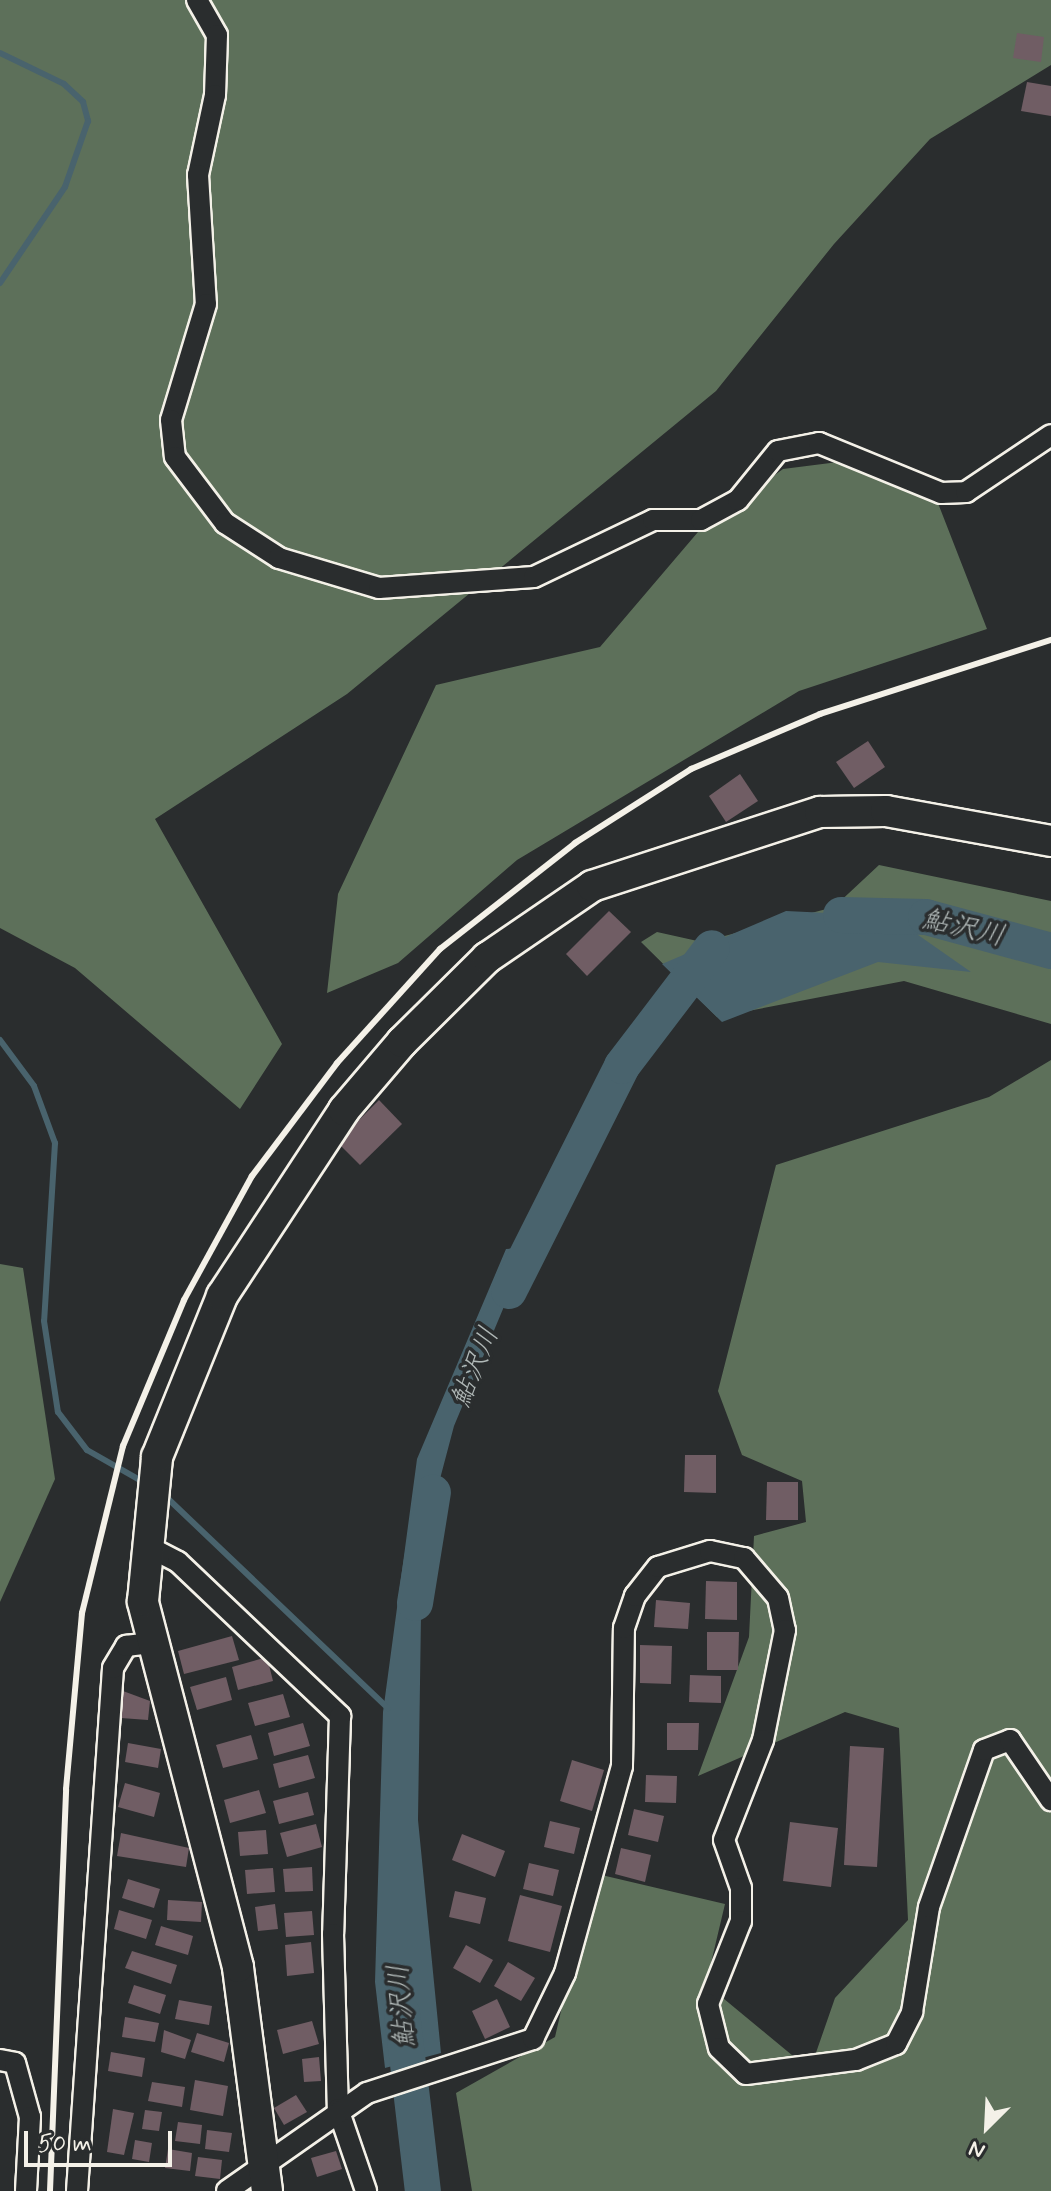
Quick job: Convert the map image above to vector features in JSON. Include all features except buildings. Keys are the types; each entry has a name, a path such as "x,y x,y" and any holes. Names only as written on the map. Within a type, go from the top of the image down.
{"street":[{"path":"197,0 217,35 215,95 198,175 206,304 171,420 175,457 225,523 279,558 379,588 534,577 653,520 701,520 738,500 778,451 819,443 941,493 966,492 1051,435"},
{"path":"267,2178 238,1967 191,1772 151,1643 146,1530 157,1457 222,1296 344,1110 487,958 537,920 592,886 820,812 886,811 1051,841"},
{"path":"146,1530 340,1716 333,1934 338,2109 366,2191"},
{"path":"227,2191 267,2178 338,2109 367,2093 533,2039 565,1973 622,1766 624,1628 635,1596 658,1567 710,1551 744,1558 778,1598 785,1630 763,1740 724,1840 741,1888 741,1921 708,2004 719,2048 746,2074 856,2060 896,2044 912,2012 929,1907 984,1750 1010,1740 1051,1800"},
{"path":"77,2191 113,1668 126,1646 151,1643"},
{"path":"0,2060 15,2063 30,2117 26,2191"}],"green space":[{"path":"0,0 1051,0 1051,65 930,139 834,244 716,391 347,694 155,819 282,1044 240,1109 75,968 0,928"},
{"path":"854,460 936,498 987,629 799,691 517,860 398,963 327,993 338,894 436,685 600,647 698,532 783,469"},
{"path":"879,865 1051,901 1051,1024 904,981 717,1017 641,942 657,932 702,942 834,907"},
{"path":"1051,1060 1051,2191 472,2191 456,2093 555,2037 593,1873 725,1904 706,1984 810,2070 835,1998 908,1920 899,1728 845,1712 698,1776 749,1637 754,1536 806,1522 802,1481 742,1455 718,1391 776,1165 989,1097"},
{"path":"0,1264 23,1268 55,1479 0,1602"}],"water":[{"path":"786,911 891,916 971,972 878,962 722,1022 662,964"},
{"path":"529,1247 454,1426 422,1547 418,1820 441,2053 385,2068 375,1982 383,1712 417,1459 506,1249"}],"waterway":[{"path":"0,53 64,84 83,102 88,121 65,187 0,283"},
{"name":"鮎沢川","path":"841,915 926,917 1051,951"},
{"name":"鮎沢川","path":"509,1291 622,1066 712,948"},
{"path":"0,1040 34,1086 55,1143 44,1321 58,1412 87,1450 145,1483"},
{"name":"鮎沢川","path":"415,1603 433,1492"},
{"path":"162,1493 388,1708"},
{"name":"鮎沢川","path":"402,2013 423,2191"}],"railway":[{"path":"50,2191 66,1789 82,1613 123,1446 184,1300 252,1176 337,1063 440,949 575,843 691,769 820,714 1051,640"}]}
